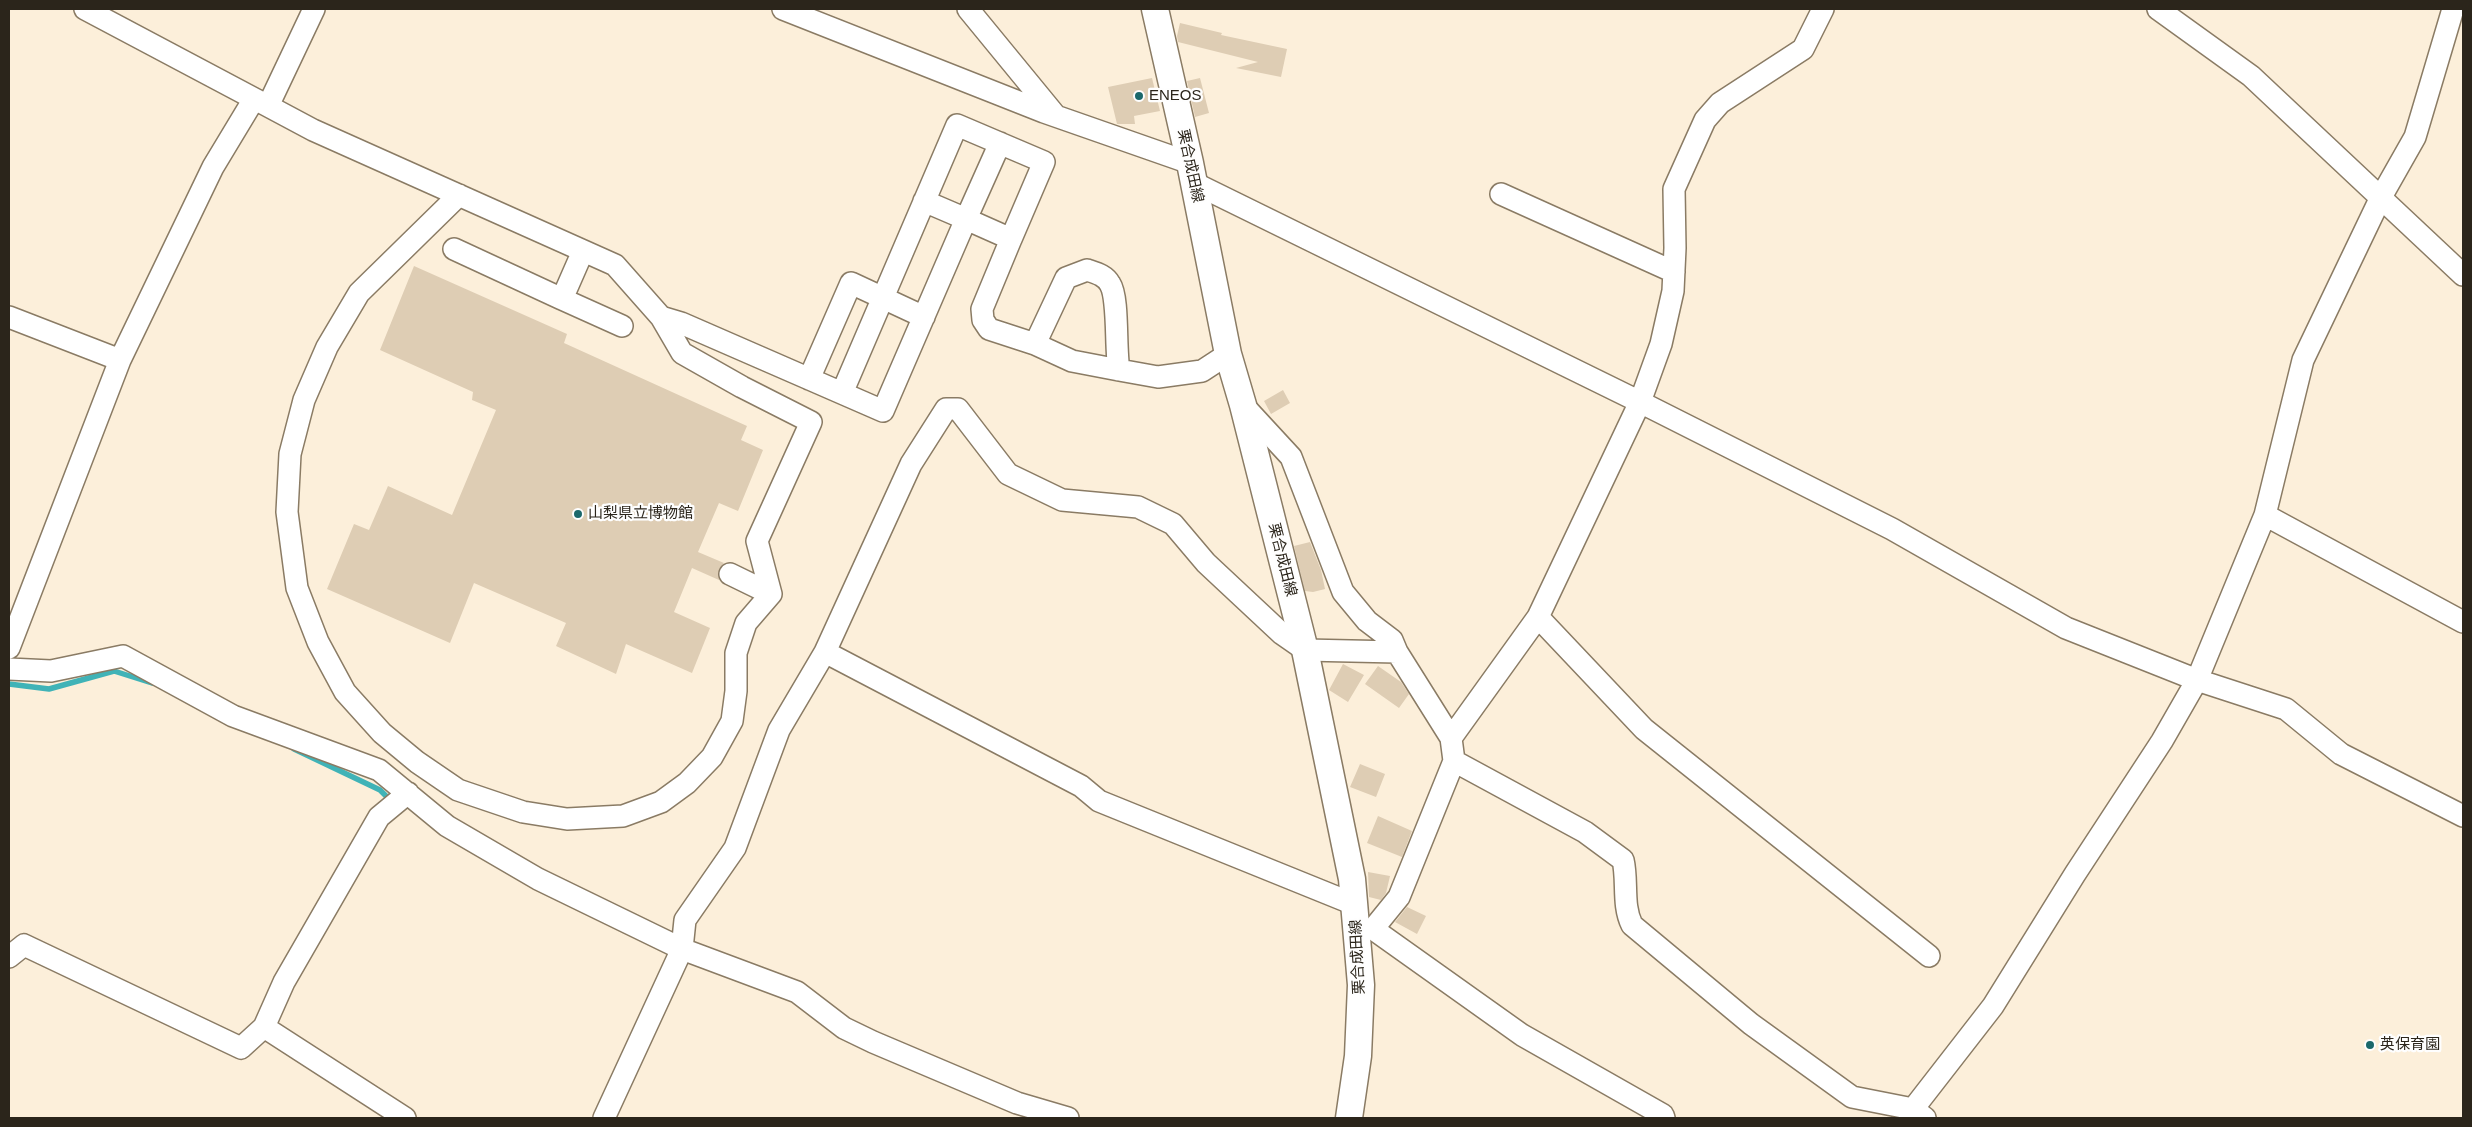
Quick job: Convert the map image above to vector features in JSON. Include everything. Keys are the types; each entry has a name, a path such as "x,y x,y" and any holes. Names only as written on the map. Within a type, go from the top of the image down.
{"main road":[{"name":"栗合成田線","path":"1155,9 1192,173 1228,354 1243,405 1305,650 1362,918 1359,1039 1349,1118"}],"street":[{"path":"85,9 313,130 615,265 661,317 682,353 742,387 812,422 757,541 771,594"},
{"path":"9,648 120,360 213,167 261,102 314,9"},
{"path":"782,9 1055,115 1192,173 1892,529 2066,628 2197,680 2286,709 2341,754 2463,816"},
{"path":"968,9 1055,115"},
{"path":"1451,738 1538,617 1640,402 1661,344 1673,292 1674,189 1706,120 1720,103 1802,49 1823,9"},
{"path":"2158,9 2251,76 2463,274"},
{"path":"1454,761 1585,832 1623,860 1627,877 1626,913 1632,925 1751,1024 1852,1097 1919,1113 1993,1006 2162,741 2197,680 2265,515 2304,360 2382,197 2415,137 2456,11"},
{"path":"842,393 957,125 1044,162 982,309 983,320 989,329 1034,344 1072,361 1158,377 1202,371 1228,354"},
{"path":"661,317 681,323 883,411 1000,143"},
{"path":"1501,194 1674,272"},
{"path":"459,195 359,293 327,347 304,400 290,454 287,512 297,588 318,642 345,692 382,733 417,762 458,790 523,812 567,819 623,816 661,802 687,783 712,757 732,721 736,691 736,653 746,623 771,594"},
{"path":"924,201 1012,238"},
{"path":"454,249 622,326"},
{"path":"562,299 583,251"},
{"path":"1034,344 1066,278 1087,270 1103,276 1111,284 1115,298 1116,351 1119,370"},
{"path":"809,379 851,283 924,316"},
{"path":"9,316 120,360"},
{"path":"1243,405 1291,457 1343,592 1367,621 1392,640 1397,652 1451,738 1454,761 1399,897 1362,918"},
{"path":"604,1118 682,949 685,920 735,848 779,730 825,652 911,464 946,409 958,409 1008,474 1062,500 1138,507 1173,524 1206,564 1282,634 1305,650 1397,652"},
{"path":"2265,515 2463,622"},
{"path":"730,574 771,594"},
{"path":"1538,617 1644,729 1929,956"},
{"path":"825,652 1081,786 1099,801 1362,918 1522,1035 1663,1115 1664,1118"},
{"path":"9,669 51,671 124,656 232,716 379,770 447,826 538,879 682,949 796,992 844,1028 874,1042 1017,1103 1068,1118"},
{"path":"9,956 24,945 241,1048 264,1027 284,982 379,817 408,793"},
{"path":"264,1027 406,1118"}],"building":[{"path":"1180,23 1222,33 1221,35 1287,49 1281,77 1236,68 1258,62 1178,42 1177,36"},
{"path":"1152,78 1160,111 1134,116 1135,124 1117,124 1108,87"},
{"path":"1200,78 1209,113 1195,117 1187,81"},
{"path":"414,266 567,334 564,343 747,426 741,440 763,450 738,511 719,503 698,552 724,563 719,569 719,580 692,568 674,612 710,628 692,673 626,644 616,674 556,646 566,623 474,583 450,643 327,589 354,524 369,530 388,486 452,515 496,410 472,400 473,392 380,350"},
{"path":"1283,390 1290,403 1271,414 1264,401"},
{"path":"1310,542 1321,570 1325,589 1313,592 1305,591 1294,546"},
{"path":"1343,664 1364,675 1348,702 1329,690"},
{"path":"1378,666 1401,682 1409,694 1399,708 1365,684"},
{"path":"1360,764 1385,774 1376,797 1350,787"},
{"path":"1378,816 1412,831 1402,857 1367,843"},
{"path":"1368,872 1390,876 1386,893 1381,900 1369,897"},
{"path":"1407,907 1426,916 1417,934 1395,922"}],"waterway":[{"path":"9,684 49,689 114,671 152,683"},
{"path":"294,749 380,790 391,801"}],"place":[{"name":"ENEOS","path":"1139,96"},
{"name":"山梨県立博物館","path":"578,514"},
{"name":"英保育園","path":"2370,1045"}]}
